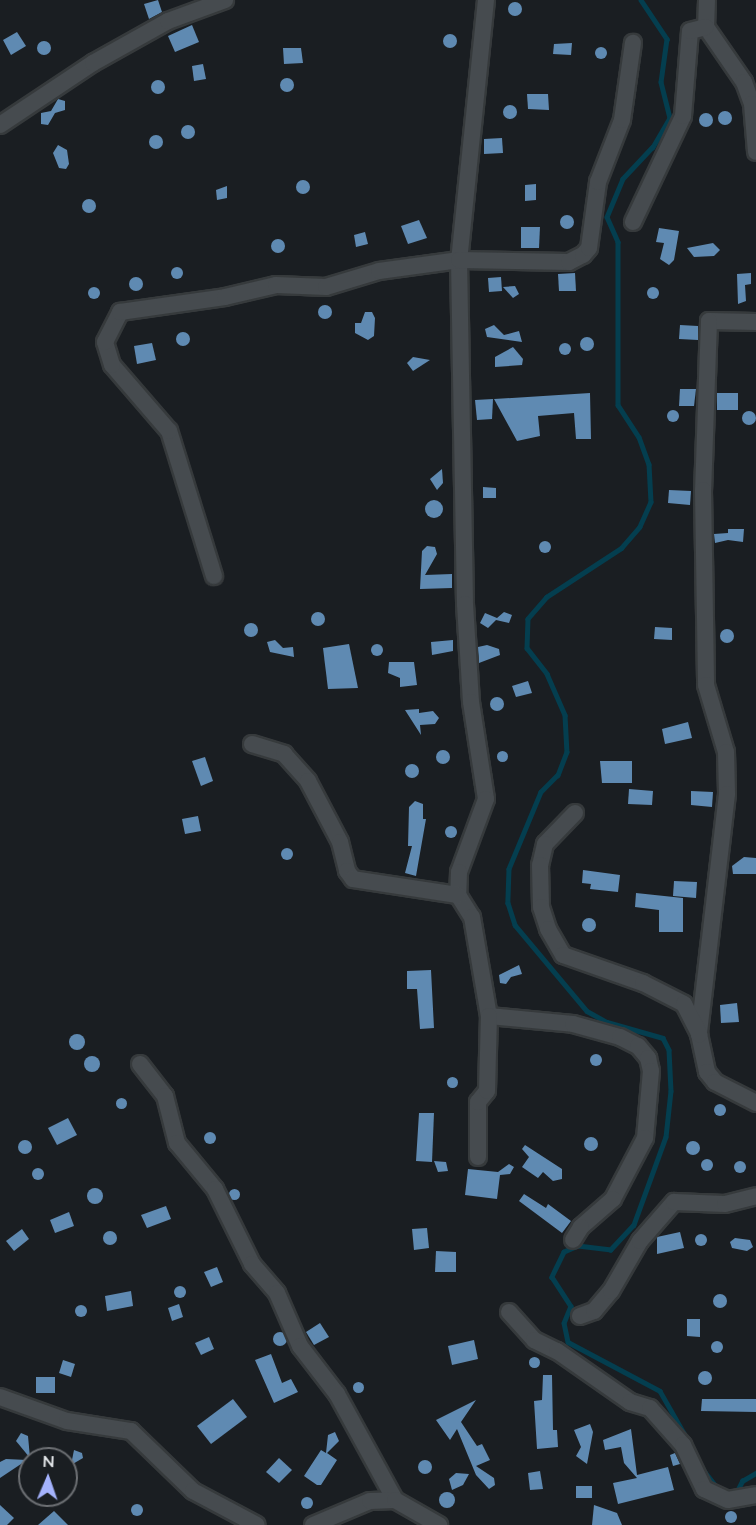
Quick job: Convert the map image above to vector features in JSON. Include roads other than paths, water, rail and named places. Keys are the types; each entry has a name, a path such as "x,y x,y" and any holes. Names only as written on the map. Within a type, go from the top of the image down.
{"street":[{"path":"0,125 93,63 168,21 225,0"},
{"path":"478,1157 478,1102 487,1090 489,1016 472,917 458,895 459,872 486,799 471,702 465,604 459,260 486,0"},
{"path":"707,0 706,27 744,82 752,104 756,152"},
{"path":"633,222 683,116 690,31 706,27"},
{"path":"214,576 169,431 112,365 105,342 120,312 225,297 276,285 326,287 379,271 459,260 569,262 589,248 598,183 622,120 633,43"},
{"path":"699,1034 727,794 726,752 706,685 703,490 710,321 756,322"},
{"path":"252,744 284,754 308,781 340,842 347,871 353,879 458,895"},
{"path":"575,813 545,844 540,866 541,907 548,929 563,955 643,983 684,1005 699,1034 707,1072 715,1082 756,1103"},
{"path":"489,1016 573,1024 620,1037 638,1046 648,1058 651,1071 645,1138 613,1199 581,1227 573,1240"},
{"path":"140,1064 165,1096 177,1143 215,1189 252,1264 277,1293 300,1346 337,1394 395,1500 439,1525"},
{"path":"580,1316 594,1311 611,1291 640,1241 674,1202 725,1204 756,1196"},
{"path":"509,1312 534,1340 557,1351 630,1402 650,1408 682,1445 704,1489 728,1500 756,1495"},
{"path":"0,1397 67,1421 131,1431 193,1491 257,1525"},
{"path":"313,1525 370,1501 395,1500"}],"waterway":[{"path":"641,0 667,39 661,82 670,118 653,147 623,179 607,217 618,242 618,405 639,437 649,464 651,502 640,527 622,548 547,597 528,619 527,648 547,674 565,715 567,752 558,775 541,792 509,869 508,903 515,925 587,1011 607,1022 663,1038 669,1050 671,1091 666,1137 634,1225 611,1250 578,1246 564,1252 552,1277 571,1306 564,1323 568,1342 660,1391 688,1440"},
{"path":"701,1467 718,1489"},
{"path":"735,1495 742,1481 756,1473"}]}
